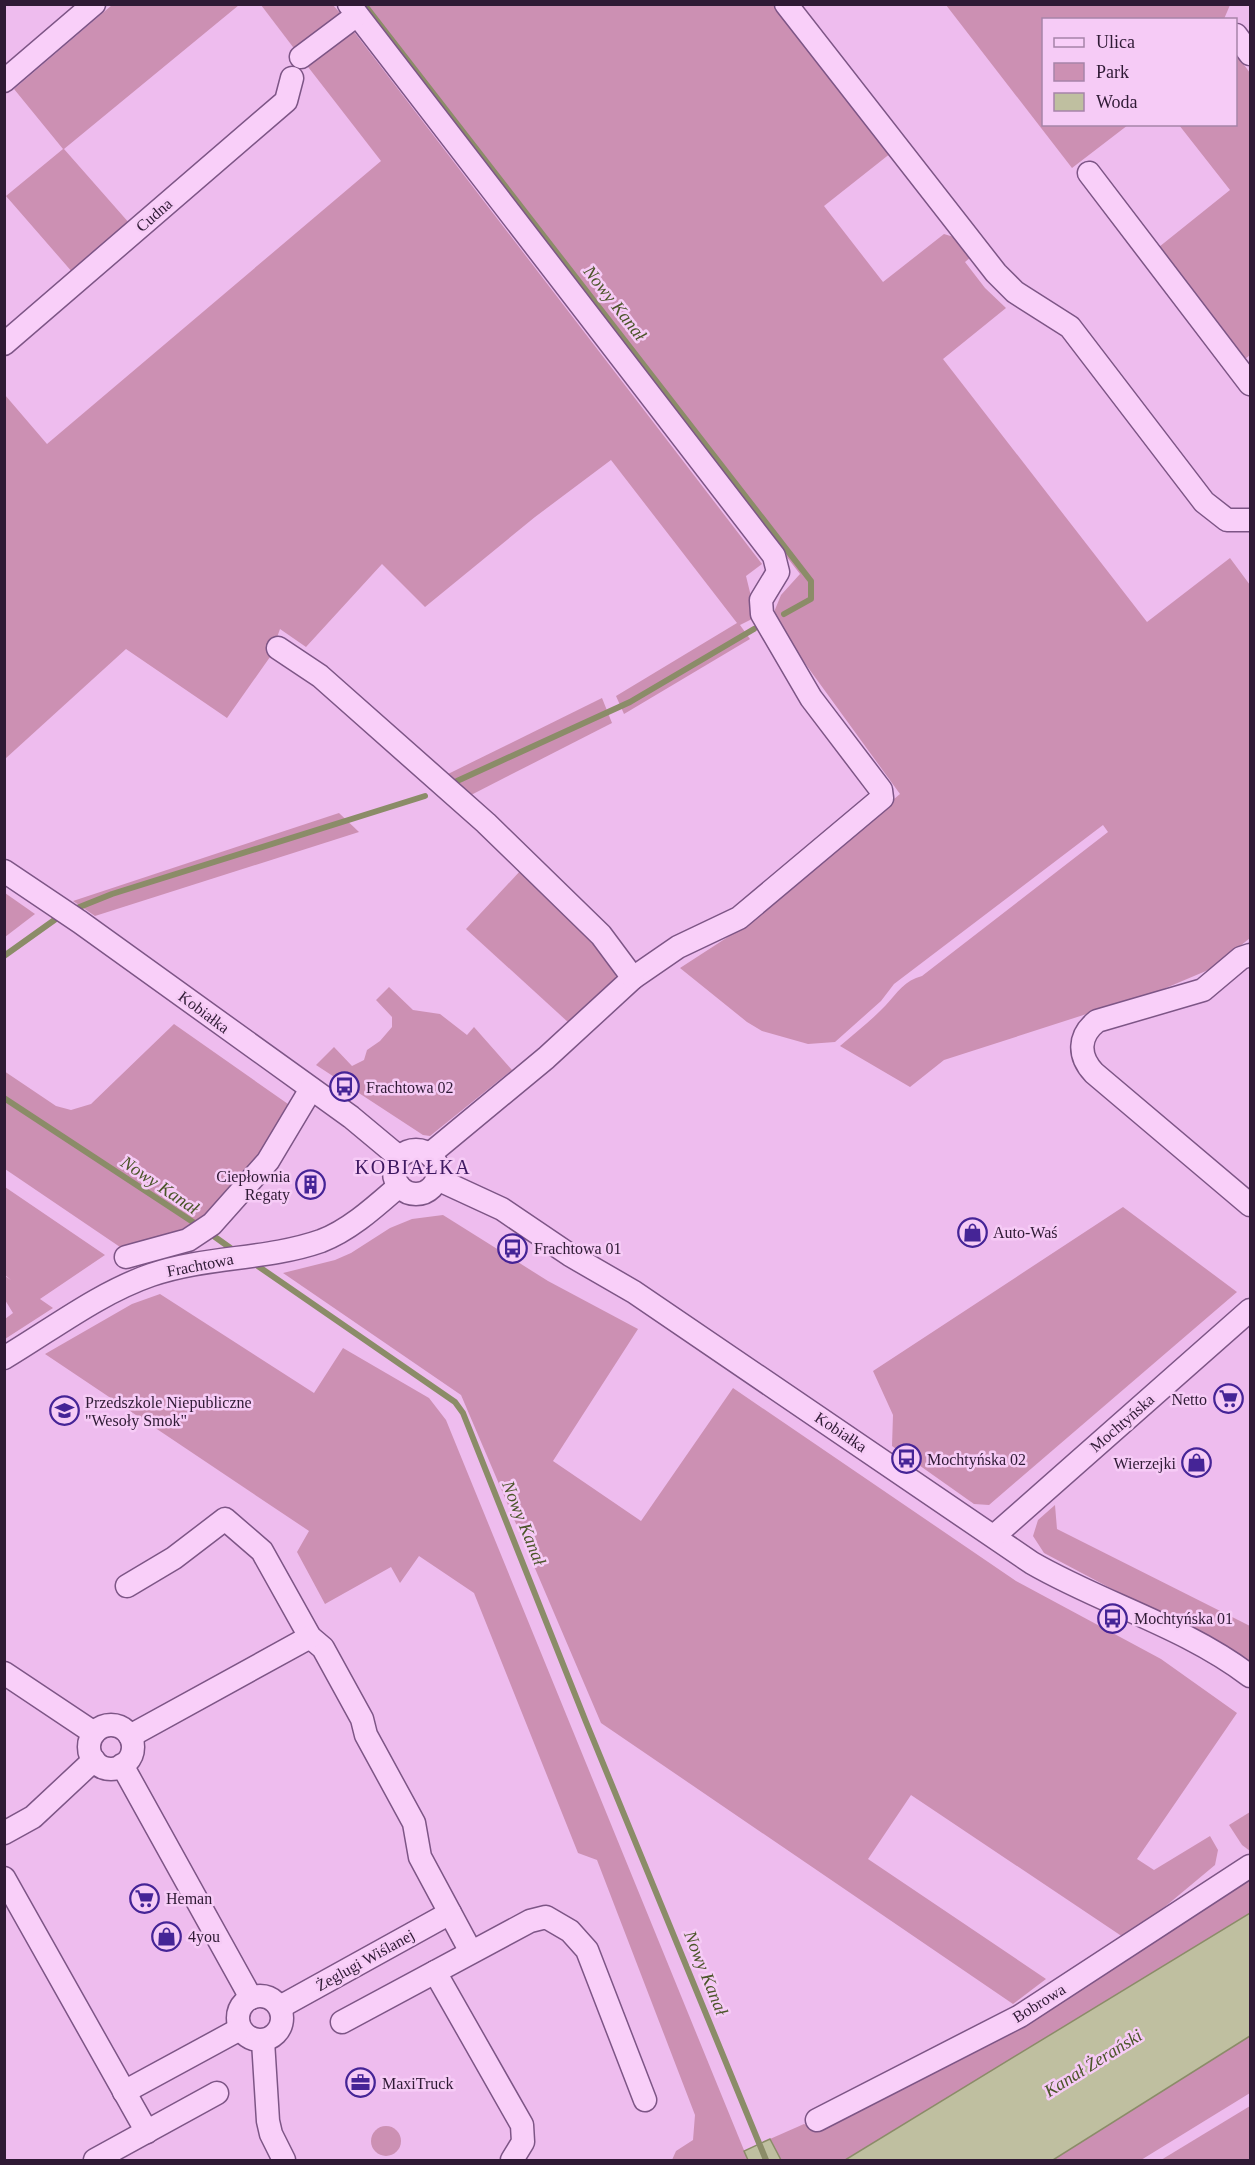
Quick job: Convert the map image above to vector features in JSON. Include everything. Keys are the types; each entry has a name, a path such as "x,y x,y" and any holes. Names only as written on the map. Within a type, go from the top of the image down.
{"street":[{"path":"4,81 94,4"},
{"path":"786,4 996,273 1015,292 1070,327 1215,513 1227,520 1251,520"},
{"path":"353,10 774,556 778,572 761,600 762,614 811,698 881,790 882,798 879,803 739,918 678,947 633,978 546,1058 430,1154"},
{"name":"Cudna","path":"4,344 286,101 296,68 353,10"},
{"path":"1237,36 1251,54"},
{"path":"1089,173 1251,384"},
{"path":"278,648 320,676 486,823 601,935 633,978"},
{"name":"Kobiałka","path":"4,871 52,902 351,1117 399,1157"},
{"path":"1251,955 1241,958 1203,990 1097,1021 1086,1034 1082,1051 1084,1059 1094,1073 1251,1204"},
{"path":"126,1257 188,1240 206,1229 268,1161 311,1089"},
{"path":"414,1149 430,1154 438,1170 437,1179 426,1191 418,1194 409,1193 399,1186 394,1173 399,1157 414,1149"},
{"name":"Kobiałka","path":"437,1179 502,1209 570,1255 634,1292 1055,1576 1172,1629 1251,1676"},
{"name":"Frachtowa","path":"4,1358 132,1283 195,1263 279,1250 331,1236 399,1186"},
{"name":"Mochtyńska","path":"993,1536 1250,1312"},
{"path":"127,1586 174,1558 225,1519 252,1539 262,1551 310,1637 323,1648 362,1719 366,1735 414,1823 420,1857 471,1952"},
{"path":"130,1736 310,1637"},
{"path":"4,1673 94,1733"},
{"path":"112,1725 126,1731 130,1736 132,1751 122,1765 105,1767 94,1760 89,1746 94,1733 99,1728 112,1725"},
{"path":"4,1833 33,1817 94,1760"},
{"path":"122,1765 251,1998"},
{"name":"Bobrowa","path":"817,2120 1020,2016 1251,1866"},
{"path":"4,1878 147,2132"},
{"name":"Żeglugi Wiślanej","path":"279,2007 450,1913"},
{"path":"342,2022 538,1917 546,1917 570,1931 587,1950 645,2100"},
{"path":"435,1972 522,2125 523,2142 513,2160"},
{"path":"263,1996 273,2000 279,2007 282,2025 278,2033 262,2041 254,2040 240,2029 239,2010 251,1998 263,1996"},
{"path":"124,2092 240,2029"},
{"path":"262,2041 268,2121 271,2134 284,2160"},
{"path":"95,2160 217,2093"}],"green space":[{"path":"112,5 239,5 64,149 130,224 73,273 6,196 63,149 14,89"},
{"path":"261,5 333,5 340,13 338,21 296,51"},
{"path":"359,5 778,5 891,153 824,206 883,282 944,234 957,238 971,257 965,262 985,288 1006,308 943,359 1147,622 1230,558 1250,585 1250,938 1213,968 1161,990 944,1060 910,1087 840,1046 875,1016 906,984 922,976 1108,832 1103,825 894,984 881,1001 835,1042 808,1044 762,1031 747,1022 680,968 734,933 900,794 788,640 774,612 781,595 800,574"},
{"path":"946,5 1230,5 1224,18 1042,18 1042,126 1127,126 1072,168"},
{"path":"347,32 355,33 762,564 746,576 756,617 740,625 750,639 624,714 616,696 737,623 611,460 535,517 425,607 382,564 306,647 280,629 270,657 227,718 126,649 5,759 5,395 47,444 381,161 305,63"},
{"path":"1237,55 1250,73 1250,355 1245,359 1159,247 1230,190 1180,126 1237,126"},
{"path":"602,698 612,723 471,795 448,774"},
{"path":"339,813 359,832 95,916 73,901"},
{"path":"522,869 608,956 616,976 612,989 569,1023 466,929"},
{"path":"5,893 35,914 5,937"},
{"path":"389,987 413,1010 440,1014 467,1035 474,1027 512,1070 430,1136 423,1135 316,1065 334,1047 352,1066 364,1060 367,1050 380,1041 392,1027 392,1017 376,1000"},
{"path":"174,1024 288,1104 254,1163 204,1217 189,1228 130,1248 120,1247 5,1169 4,1071 56,1106 71,1110 91,1104"},
{"path":"5,1187 105,1255 40,1299 53,1308 5,1339 5,1319 13,1313 5,1300 5,1276 11,1280 5,1275"},
{"path":"1123,1207 1237,1292 989,1505 974,1504 892,1446 893,1415 873,1371"},
{"path":"443,1215 548,1281 638,1329 553,1461 641,1521 733,1388 1016,1581 1161,1659 1237,1713 1137,1859 1154,1870 1210,1836 1218,1850 1215,1865 1149,1920 1123,1937 911,1795 868,1859 1046,1979 1013,2004 601,1723 461,1395 283,1273 335,1260 351,1253 390,1228 412,1219"},
{"path":"160,1294 314,1393 343,1348 429,1398 446,1420 748,2160 672,2160 676,2151 693,2140 695,2115 597,1860 578,1853 474,1593 419,1556 400,1583 391,1567 325,1604 297,1552 309,1531 45,1354 132,1304"},
{"path":"1055,1505 1057,1529 1250,1626 1250,1662 1044,1553 1033,1536 1038,1520"},
{"path":"1250,1812 1250,1851 1242,1845 1229,1825"},
{"path":"1250,1875 1250,1913 845,2160 781,2160 770,2139 804,2124 820,2131 931,2072 1039,2009"},
{"path":"1250,2036 1250,2093 1141,2160 1053,2160"},
{"path":"1250,2106 1250,2160 1161,2160"},
{"path":"386,2126 397,2130 401,2141 397,2152 386,2156 375,2152 371,2141 375,2130"}],"water":[{"name":"Kanał Żerański","path":"1250,1913 1250,2036 1053,2160 845,2160"},
{"path":"770,2139 781,2160 748,2160 744,2151"}],"waterway":[{"name":"Nowy Kanał","path":"364,4 811,581 811,599 784,614"},
{"name":"Nowy Kanał","path":"457,781 630,702 754,629"},
{"name":"Nowy Kanał","path":"72,910 112,894 425,796"},
{"name":"Nowy Kanał","path":"4,956 60,916"},
{"name":"Nowy Kanał","path":"4,1098 199,1226"},
{"name":"Nowy Kanał","path":"208,1232 236,1252"},
{"name":"Nowy Kanał","path":"252,1262 455,1402 463,1413 586,1722 766,2160"}],"place":[{"name":"Frachtowa 02","path":"345,1087"},
{"name":"Ciepłownia Regaty","path":"311,1185"},
{"name":"Auto-Waś","path":"972,1232"},
{"name":"Frachtowa 01","path":"513,1248"},
{"name":"Netto","path":"1228,1399"},
{"name":"Przedszkole Niepubliczne \"Wesoły Smok\"","path":"64,1411"},
{"name":"Mochtyńska 02","path":"906,1459"},
{"name":"Wierzejki","path":"1197,1463"},
{"name":"Mochtyńska 01","path":"1113,1618"},
{"name":"Heman","path":"145,1898"},
{"name":"4you","path":"167,1936"},
{"name":"MaxiTruck","path":"361,2083"}],"district":[{"name":"KOBIAŁKA","path":"413,1167"}]}
